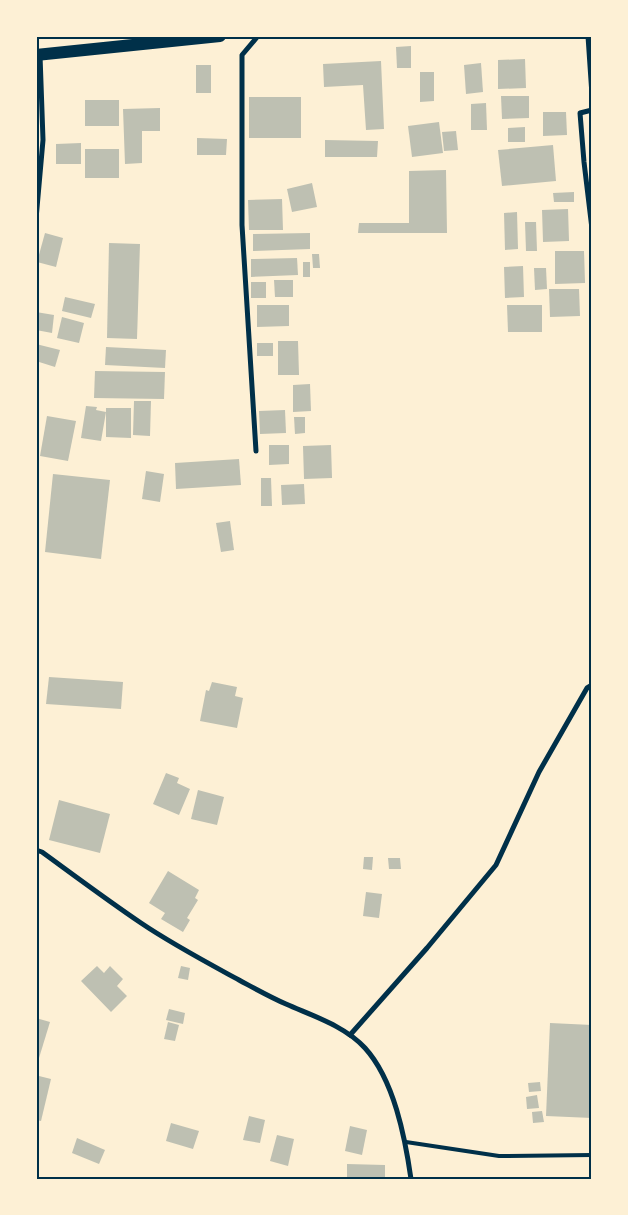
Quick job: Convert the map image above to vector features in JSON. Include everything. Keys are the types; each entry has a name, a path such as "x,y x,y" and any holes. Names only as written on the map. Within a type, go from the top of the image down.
{"main road":[{"path":"38,54 220,36"}],"street":[{"path":"256,451 242,225 242,55 258,36"},
{"path":"588,36 592,95"},
{"path":"36,220 43,140 38,54"},
{"path":"592,110 580,113 592,229"},
{"path":"350,1035 428,948 496,865 539,772 587,688 592,685"},
{"path":"36,850 42,852 142,923 195,956 248,985 350,1035 364,1046 376,1061 393,1100 406,1142 411,1179"}],"lane":[{"path":"406,1142 499,1156 592,1155"}],"building":[{"path":"411,46 411,68 397,68 396,47"},
{"path":"525,59 526,88 498,89 498,60"},
{"path":"381,61 384,129 366,130 363,85 324,87 323,64"},
{"path":"481,63 483,92 466,94 464,65"},
{"path":"196,65 211,65 211,93 196,93"},
{"path":"420,72 434,72 434,101 420,102"},
{"path":"501,96 529,96 529,118 502,119"},
{"path":"249,97 301,97 301,138 249,138"},
{"path":"85,100 119,100 119,126 85,126"},
{"path":"486,103 487,130 471,130 471,104"},
{"path":"160,108 160,131 142,131 142,163 125,164 123,109"},
{"path":"543,112 566,112 567,135 543,136"},
{"path":"439,122 443,153 412,157 408,126"},
{"path":"525,127 525,142 508,142 508,128"},
{"path":"456,131 458,150 444,151 442,132"},
{"path":"197,138 227,139 226,155 197,155"},
{"path":"325,140 378,141 377,157 325,157"},
{"path":"81,143 81,164 56,164 56,144"},
{"path":"553,145 556,181 502,186 498,150"},
{"path":"85,149 119,149 119,178 85,178"},
{"path":"446,170 447,233 358,233 359,223 409,223 409,171"},
{"path":"312,183 317,207 292,212 287,189"},
{"path":"574,192 574,202 554,202 553,193"},
{"path":"282,199 283,230 249,230 248,200"},
{"path":"568,209 569,241 543,242 542,210"},
{"path":"517,212 518,249 505,250 504,213"},
{"path":"525,222 536,222 537,251 526,251"},
{"path":"45,233 63,238 56,267 37,262"},
{"path":"310,233 310,249 253,251 253,234"},
{"path":"109,243 140,244 137,339 107,338"},
{"path":"555,251 584,251 585,283 555,284"},
{"path":"312,254 319,254 320,268 313,268"},
{"path":"297,258 298,275 251,277 251,259"},
{"path":"303,262 310,262 310,277 303,277"},
{"path":"523,266 524,297 505,298 504,267"},
{"path":"534,268 546,268 547,289 535,290"},
{"path":"274,280 293,280 293,297 275,297"},
{"path":"251,282 266,282 266,298 251,298"},
{"path":"549,289 579,289 580,316 550,317"},
{"path":"65,297 95,304 91,318 62,311"},
{"path":"257,305 289,305 289,326 257,327"},
{"path":"507,305 542,305 542,332 508,332"},
{"path":"36,312 54,315 52,333 36,330"},
{"path":"62,317 84,323 79,343 57,338"},
{"path":"278,341 298,341 299,375 278,375"},
{"path":"257,343 273,343 273,356 257,356"},
{"path":"36,344 60,350 55,367 36,361"},
{"path":"106,347 166,350 165,368 105,365"},
{"path":"95,371 165,372 164,399 94,398"},
{"path":"310,384 311,411 293,412 293,385"},
{"path":"134,401 151,401 150,436 133,435"},
{"path":"86,406 97,407 96,410 106,412 101,441 81,438"},
{"path":"106,408 131,408 131,438 106,437"},
{"path":"285,410 286,433 260,434 259,411"},
{"path":"47,416 76,421 68,461 40,456"},
{"path":"294,417 305,417 305,433 295,434"},
{"path":"269,445 289,445 289,464 269,465"},
{"path":"331,445 332,478 304,479 303,446"},
{"path":"239,459 241,485 176,489 175,463"},
{"path":"146,471 164,474 160,502 142,499"},
{"path":"53,474 110,480 101,559 45,552"},
{"path":"261,478 271,478 272,506 261,506"},
{"path":"304,484 305,504 282,505 281,485"},
{"path":"230,521 234,550 221,552 216,523"},
{"path":"49,677 123,682 121,709 46,704"},
{"path":"212,682 237,687 235,696 243,698 237,728 200,721 206,690 209,691"},
{"path":"166,773 179,778 177,783 190,789 179,815 153,804"},
{"path":"198,790 224,797 217,825 191,819"},
{"path":"59,800 110,814 100,853 49,840"},
{"path":"364,857 373,857 372,870 363,869"},
{"path":"388,858 400,858 401,869 389,869"},
{"path":"168,871 199,890 195,898 198,900 187,918 190,920 183,932 161,919 165,913 149,903"},
{"path":"366,892 382,894 379,918 363,916"},
{"path":"97,966 104,973 110,966 123,979 117,986 127,996 111,1012 81,981"},
{"path":"181,966 190,968 188,980 178,978"},
{"path":"169,1009 185,1013 183,1024 166,1020"},
{"path":"36,1018 50,1022 39,1058 36,1057"},
{"path":"168,1022 179,1025 175,1041 164,1039"},
{"path":"550,1023 592,1025 592,1118 546,1116"},
{"path":"39,1076 51,1079 41,1121 36,1120 36,1088"},
{"path":"540,1082 541,1091 529,1092 528,1083"},
{"path":"537,1095 539,1108 527,1109 526,1097"},
{"path":"542,1111 544,1122 533,1123 532,1112"},
{"path":"249,1116 265,1120 260,1143 243,1140"},
{"path":"171,1123 199,1131 193,1149 166,1141"},
{"path":"350,1126 367,1130 362,1155 345,1151"},
{"path":"277,1135 294,1139 288,1166 270,1161"},
{"path":"77,1138 105,1150 99,1164 72,1153"},
{"path":"347,1164 385,1165 385,1179 347,1179"}]}
